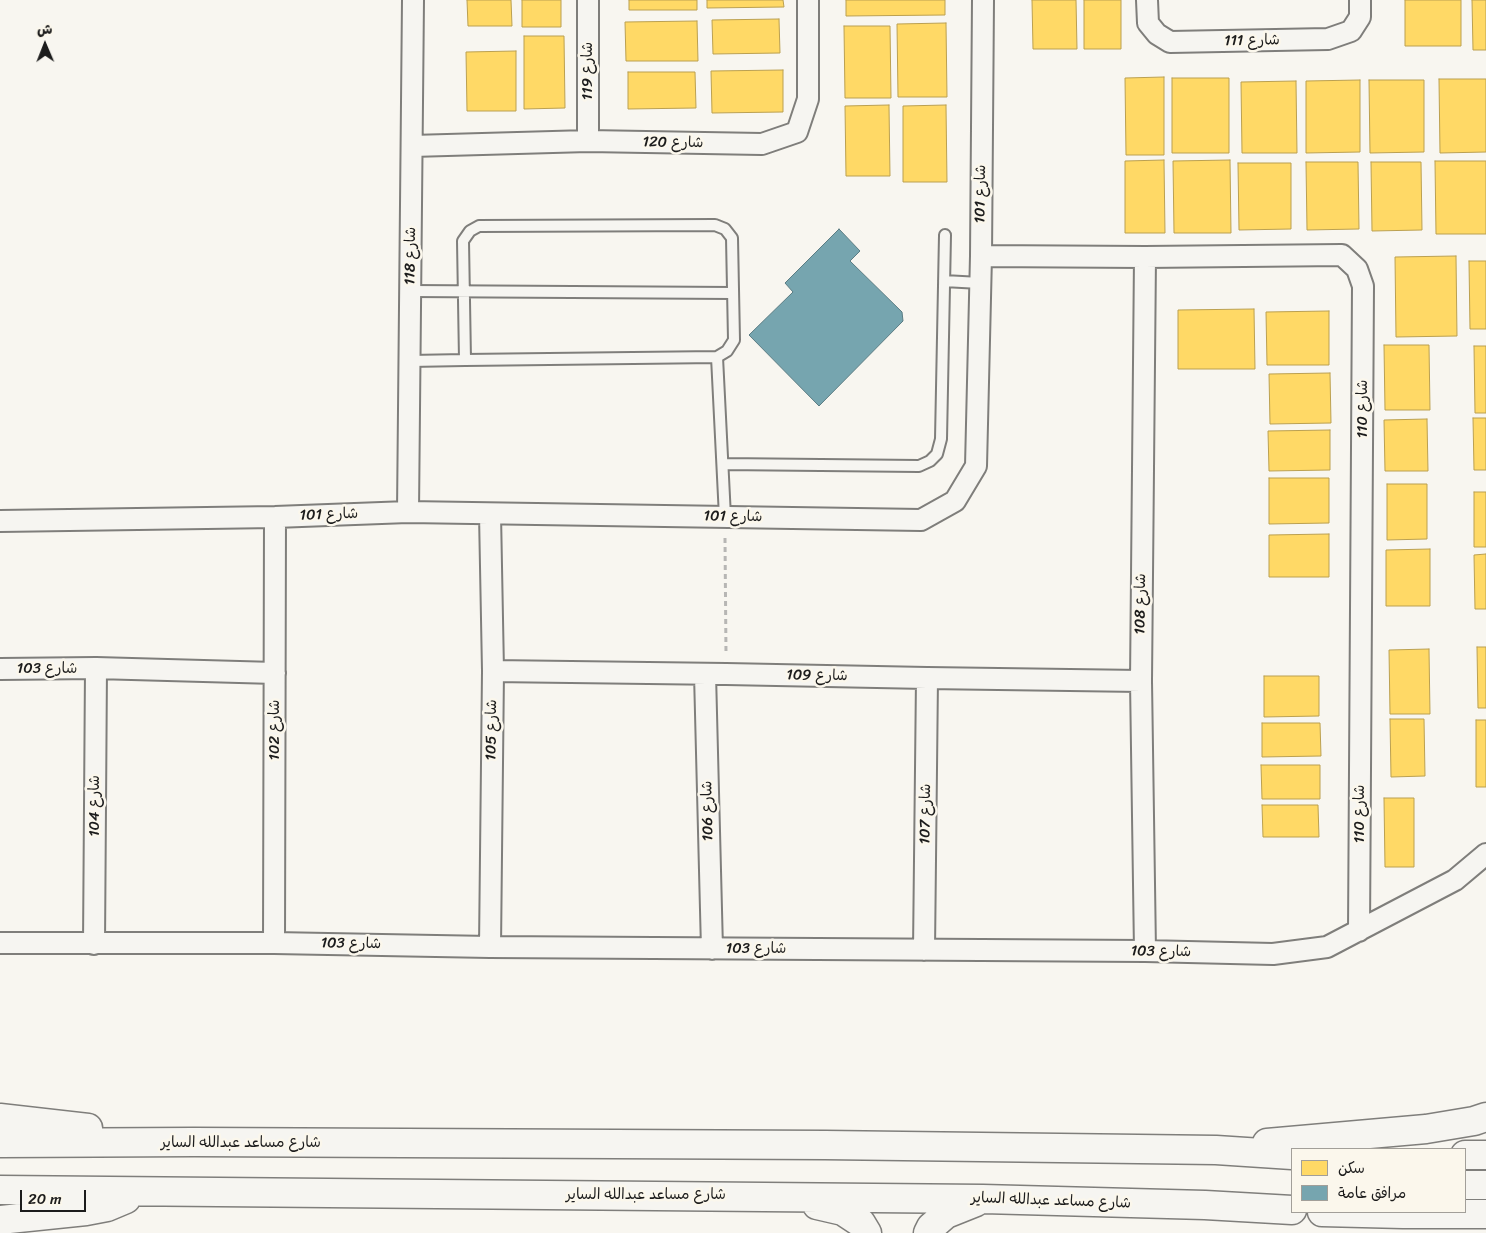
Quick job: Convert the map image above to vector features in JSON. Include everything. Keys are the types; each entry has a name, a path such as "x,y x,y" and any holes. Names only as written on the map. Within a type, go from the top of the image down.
{"street":[{"name":"شارع 118","path":"408,512 413,0"},
{"name":"شارع 119","path":"588,0 588,141"},
{"name":"شارع 120","path":"412,146 588,141 762,144 798,132 808,100 808,0"},
{"name":"شارع 101","path":"0,521 275,517 408,512 921,520 955,501 976,466 981,256 983,0"},
{"name":"شارع 111","path":"1148,0 1148,23 1157,34 1170,42 1328,39 1351,31 1360,17 1360,0"},
{"name":"شارع 110","path":"981,256 1342,255 1357,269 1363,286 1360,931"},
{"name":"شارع 108","path":"1145,257 1141,681 1145,951"},
{"name":"شارع 105","path":"490,514 493,671 490,947"},
{"name":"شارع 102","path":"274,943 275,517"},
{"name":"شارع 103","path":"0,668 96,668 275,673"},
{"name":"شارع 104","path":"94,944 96,668"},
{"name":"شارع 109","path":"493,671 1141,681"},
{"name":"شارع 106","path":"705,674 712,949"},
{"name":"شارع 107","path":"924,950 927,678"},
{"name":"شارع 103","path":"0,943 274,943 490,947 1145,951 1273,954 1327,947 1455,880 1486,854"},
{"path":"1216,1150 1292,1140 1426,1129 1474,1121 1486,1117"},
{"path":"0,1118 194,1142"},
{"name":"شارع مساعد عبدالله الساير","path":"0,1143 825,1145 1216,1150 1291,1155"},
{"path":"1466,1156 1486,1155"},
{"path":"1466,1186 1486,1185"},
{"name":"شارع مساعد عبدالله الساير","path":"0,1190 983,1199 1205,1205 1291,1210"},
{"path":"0,1220 107,1207 146,1191"},
{"path":"1205,1205 1291,1192"},
{"path":"782,1196 844,1211 861,1223 867,1233"},
{"path":"928,1233 931,1226 946,1214 983,1199"},
{"path":"1336,1213 1392,1228 1423,1233"},
{"path":"1368,1213 1486,1214"}],"lane":[{"path":"410,361 717,357 727,351 734,340 732,238 725,229 715,225 479,226 470,231 463,241 465,360"},
{"path":"723,464 919,466 930,461 937,454 941,439 945,235"},
{"path":"944,281 980,283"},
{"path":"411,291 733,293"},
{"path":"717,357 725,517"}],"path":[{"path":"725,517 726,674"}],"building: سكن":[{"path":"467,0 511,0 512,26 468,26"},
{"path":"522,0 561,0 561,27 522,27"},
{"path":"629,0 697,0 697,10 629,10"},
{"path":"707,0 783,0 784,7 707,8"},
{"path":"846,0 945,0 945,15 846,16"},
{"path":"1032,0 1076,0 1077,49 1033,49"},
{"path":"1084,0 1121,0 1121,49 1084,49"},
{"path":"1405,0 1461,0 1461,46 1405,46"},
{"path":"1472,0 1486,0 1486,50 1473,50"},
{"path":"779,19 780,53 713,54 712,20"},
{"path":"697,21 698,61 626,61 625,22"},
{"path":"946,23 947,97 898,97 897,24"},
{"path":"844,26 890,26 891,98 845,98"},
{"path":"524,36 564,36 565,108 524,109"},
{"path":"516,51 516,111 467,111 466,52"},
{"path":"783,70 783,112 712,113 711,71"},
{"path":"628,72 695,72 696,108 628,109"},
{"path":"1164,77 1164,155 1126,155 1125,78"},
{"path":"1172,78 1229,78 1229,153 1172,153"},
{"path":"1439,79 1486,79 1486,152 1440,153"},
{"path":"1360,80 1360,152 1306,153 1306,81"},
{"path":"1369,80 1424,80 1424,152 1370,153"},
{"path":"1296,81 1297,153 1242,153 1241,82"},
{"path":"889,105 890,176 846,176 845,106"},
{"path":"946,105 947,182 903,182 903,106"},
{"path":"1164,160 1165,233 1125,233 1125,161"},
{"path":"1230,160 1231,233 1174,233 1173,161"},
{"path":"1435,161 1486,161 1486,234 1436,234"},
{"path":"1306,162 1358,162 1359,229 1307,230"},
{"path":"1371,162 1421,162 1422,230 1372,231"},
{"path":"1238,163 1291,163 1291,229 1239,230"},
{"path":"1456,256 1457,336 1396,337 1395,257"},
{"path":"1469,261 1486,261 1486,329 1470,329"},
{"path":"1254,309 1255,369 1178,369 1178,310"},
{"path":"1329,311 1329,365 1267,365 1266,312"},
{"path":"1384,345 1429,345 1430,410 1385,410"},
{"path":"1474,346 1486,346 1486,413 1475,413"},
{"path":"1330,373 1331,423 1270,424 1269,374"},
{"path":"1473,418 1486,418 1486,470 1474,470"},
{"path":"1427,419 1428,471 1385,471 1384,420"},
{"path":"1330,430 1330,470 1269,471 1268,431"},
{"path":"1269,478 1329,478 1329,523 1269,524"},
{"path":"1387,484 1427,484 1427,539 1387,540"},
{"path":"1474,492 1486,492 1486,547 1474,547"},
{"path":"1329,534 1329,577 1269,577 1269,535"},
{"path":"1430,549 1430,606 1386,606 1386,550"},
{"path":"1486,554 1486,609 1475,609 1474,555"},
{"path":"1477,647 1486,647 1486,708 1478,708"},
{"path":"1429,649 1430,714 1390,714 1389,650"},
{"path":"1264,676 1319,676 1319,716 1264,717"},
{"path":"1390,719 1424,719 1425,776 1391,777"},
{"path":"1476,720 1486,720 1486,787 1476,787"},
{"path":"1262,723 1320,723 1321,756 1262,757"},
{"path":"1261,765 1320,765 1320,799 1262,799"},
{"path":"1384,798 1414,798 1414,867 1385,867"},
{"path":"1262,805 1318,805 1319,837 1263,837"}],"building: مرافق عامة":[{"path":"839,229 860,251 850,261 902,312 903,321 819,406 749,335 793,292 785,283"}]}
